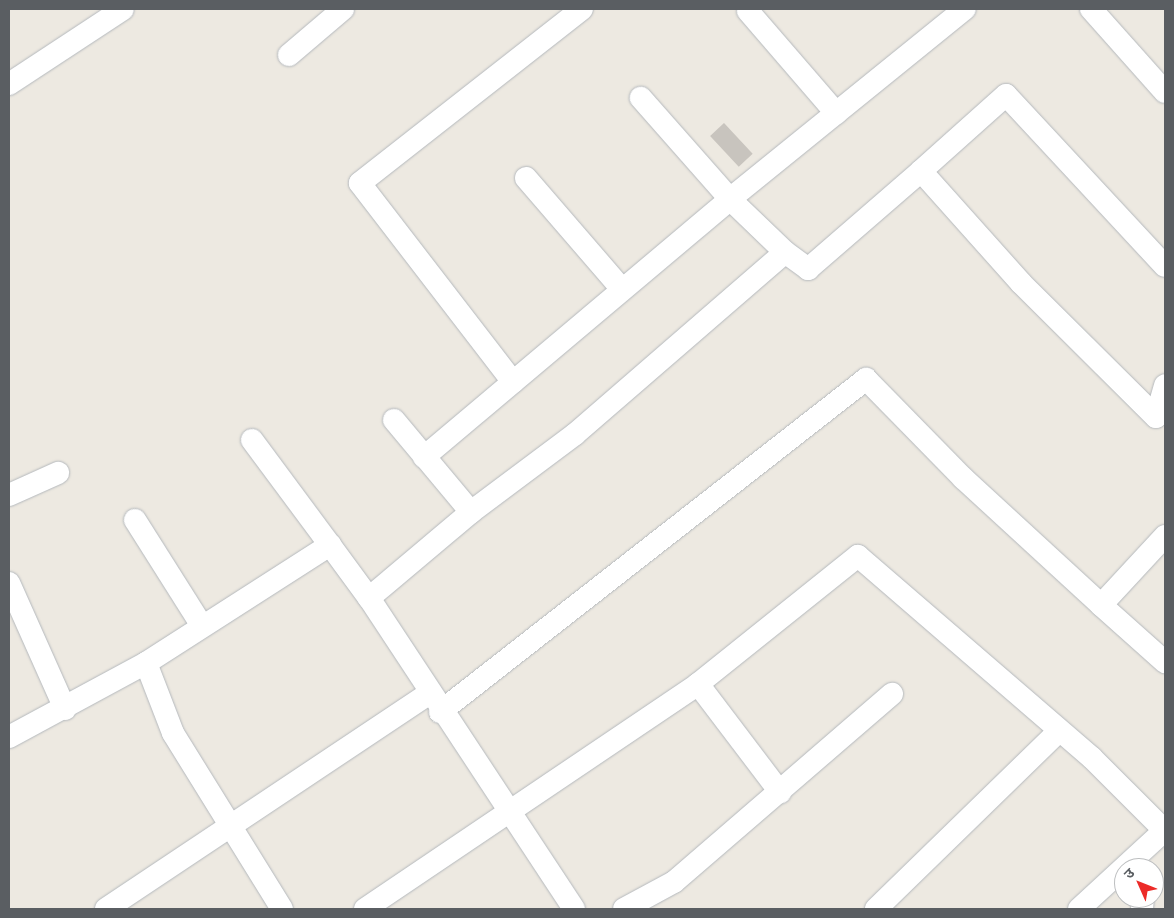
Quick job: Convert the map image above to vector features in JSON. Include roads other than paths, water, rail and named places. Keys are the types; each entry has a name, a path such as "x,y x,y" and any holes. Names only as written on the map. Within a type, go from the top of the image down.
{"street":[{"path":"9,84 123,9"},
{"path":"289,55 343,9"},
{"path":"513,382 360,183 582,9"},
{"path":"424,457 621,288 965,9"},
{"path":"1091,9 1165,92"},
{"path":"748,11 836,113"},
{"path":"641,98 730,199 785,252 808,269 1006,95 1165,266"},
{"path":"921,171 1021,282 1156,417 1165,385"},
{"path":"526,178 621,288"},
{"path":"369,598 471,512 574,435 785,252"},
{"path":"106,909 135,901 230,829 434,703 640,561 866,379 963,478 1165,662"},
{"path":"394,420 471,512"},
{"path":"252,440 369,598 434,703 510,812 574,909"},
{"path":"9,496 58,473"},
{"path":"134,520 202,626"},
{"path":"1101,605 1165,536"},
{"path":"9,737 65,709 146,663 330,545"},
{"path":"365,909 698,684 858,556 1059,731 1165,831 1146,858"},
{"path":"9,582 65,709"},
{"path":"146,663 173,733 230,829 282,909"},
{"path":"698,684 780,792"},
{"path":"624,909 674,882 892,694"},
{"path":"876,909 1059,731"},
{"path":"1079,909 1114,882"}]}
